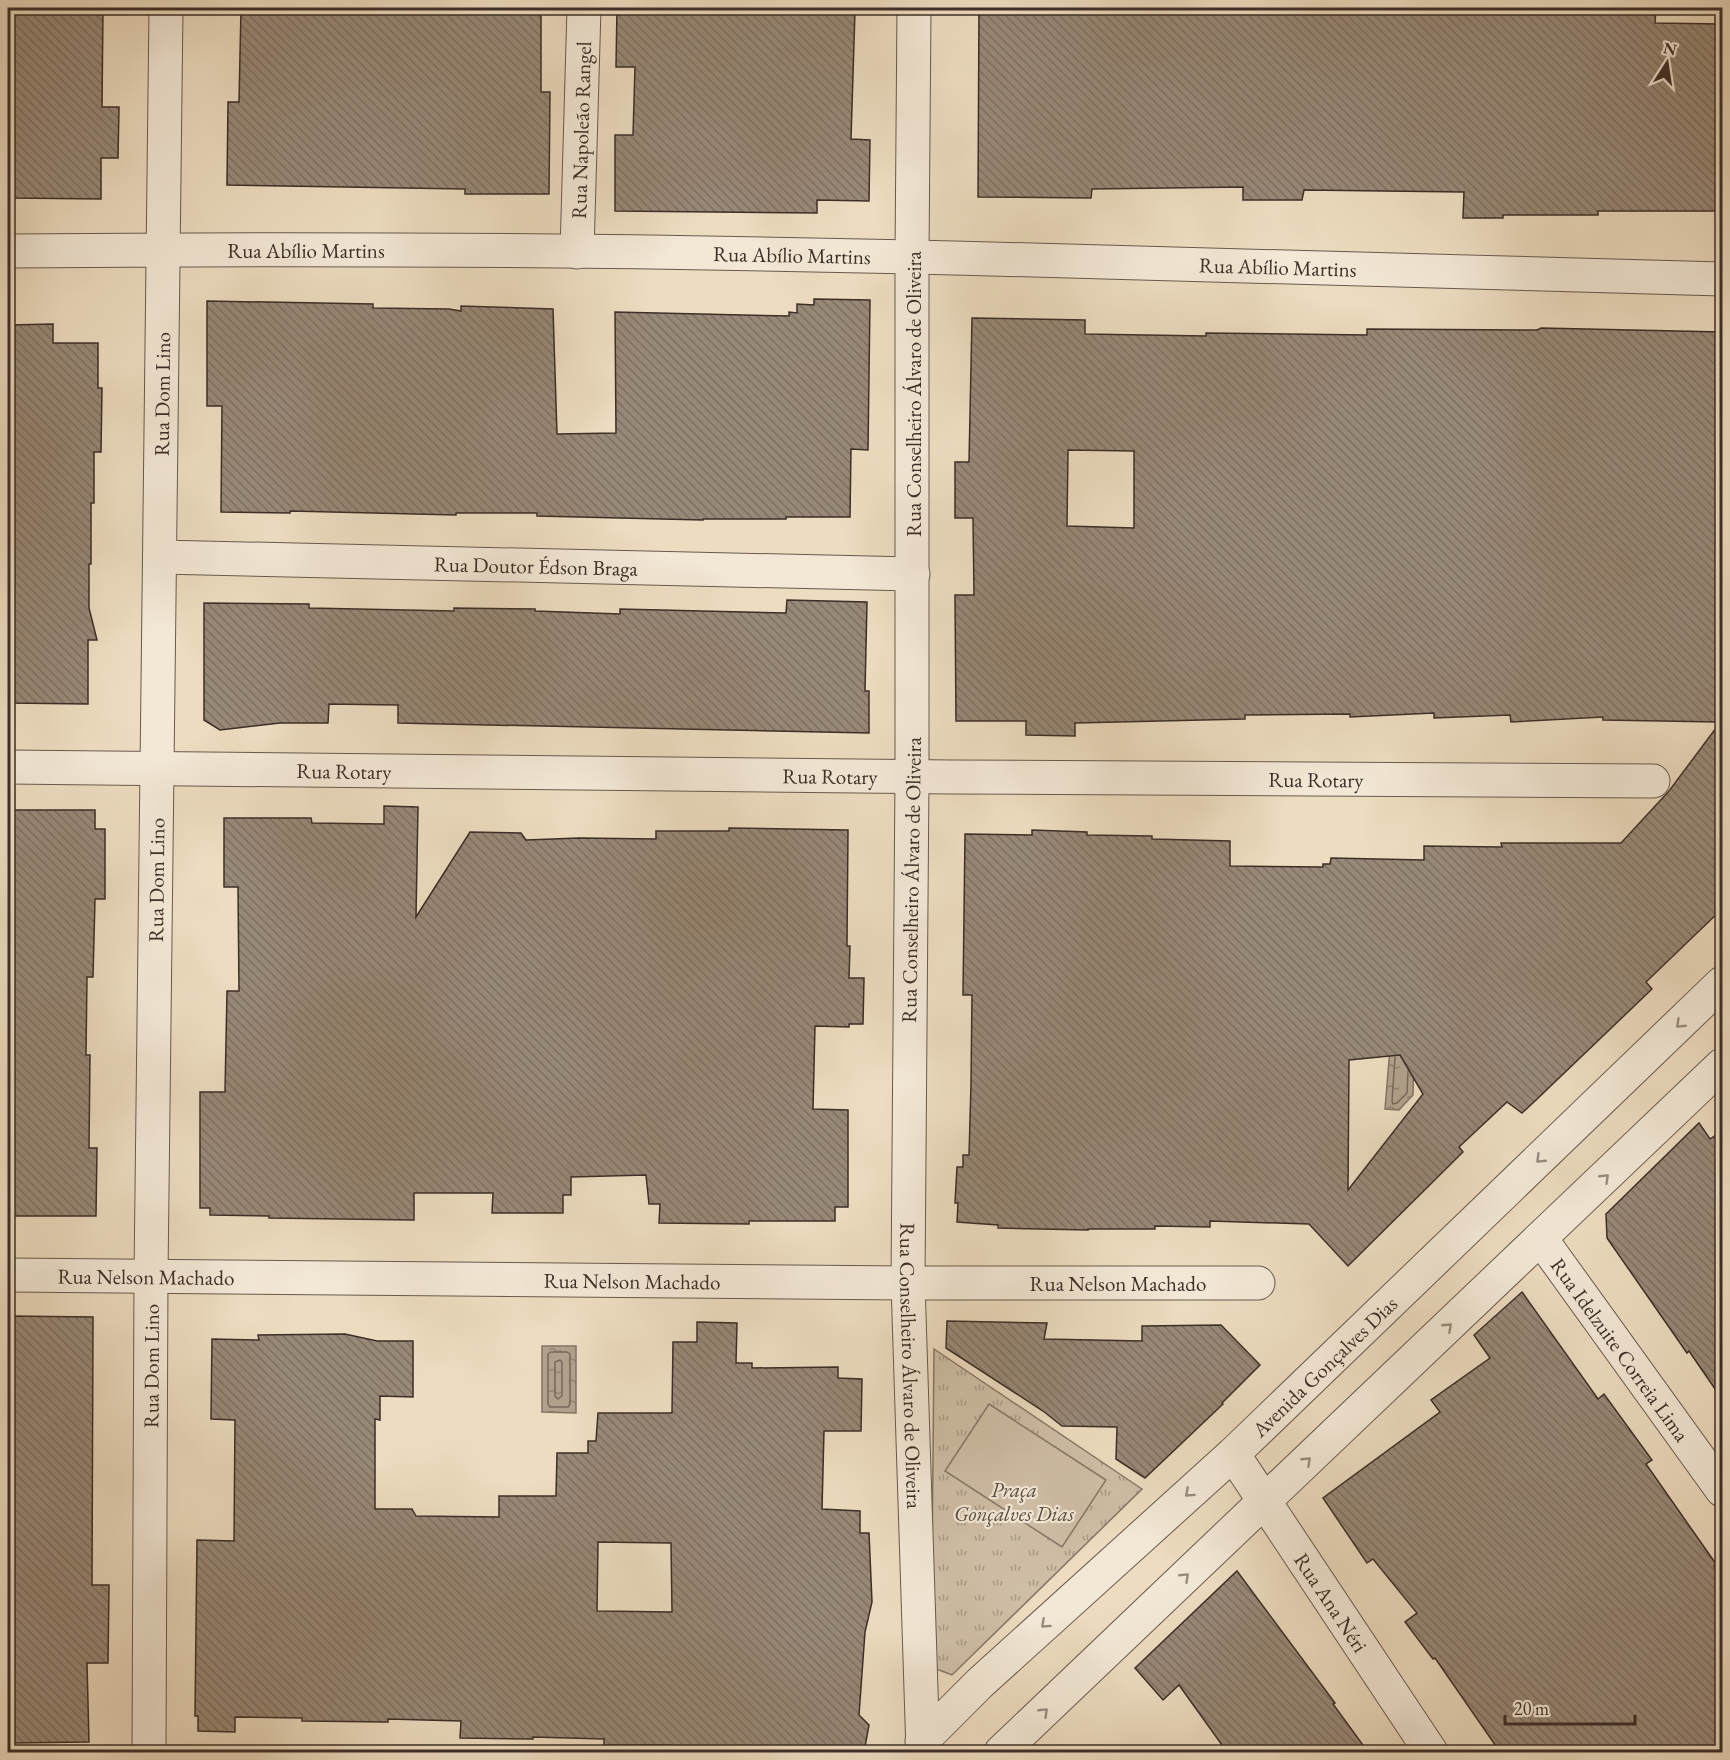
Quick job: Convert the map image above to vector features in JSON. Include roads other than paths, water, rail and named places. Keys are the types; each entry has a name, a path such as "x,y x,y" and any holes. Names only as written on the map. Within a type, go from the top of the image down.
{"street":[{"name":"Rua Dom Lino","path":"149,1752 151,1275 166,8"},
{"name":"Rua Napoleão Rangel","path":"577,252 584,8"},
{"name":"Rua Conselheiro Álvaro de Oliveira","path":"914,8 908,1283 922,1747"},
{"name":"Rua Abílio Martins","path":"8,250 577,252 912,257 1722,279"},
{"name":"Rua Doutor Édson Braga","path":"160,557 913,574"},
{"name":"Rua Rotary","path":"8,767 1653,781"},
{"name":"Avenida Gonçalves Dias","path":"922,1747 980,1683 1233,1454 1722,984"},
{"path":"1001,1752 1722,1065"},
{"name":"Rua Idelzuite Correia Lima","path":"1541,1239 1722,1490"},
{"name":"Rua Nelson Machado","path":"8,1275 908,1283 1258,1283"},
{"name":"Rua Ana Néri","path":"1233,1454 1431,1752"}],"water":[{"path":"1390,1048 1414,1049 1413,1095 1399,1110 1385,1109"},
{"path":"542,1346 576,1346 576,1413 542,1412"}],"park label":[{"name":"Praça Gonçalves Dias","path":"1014,1501"}]}
